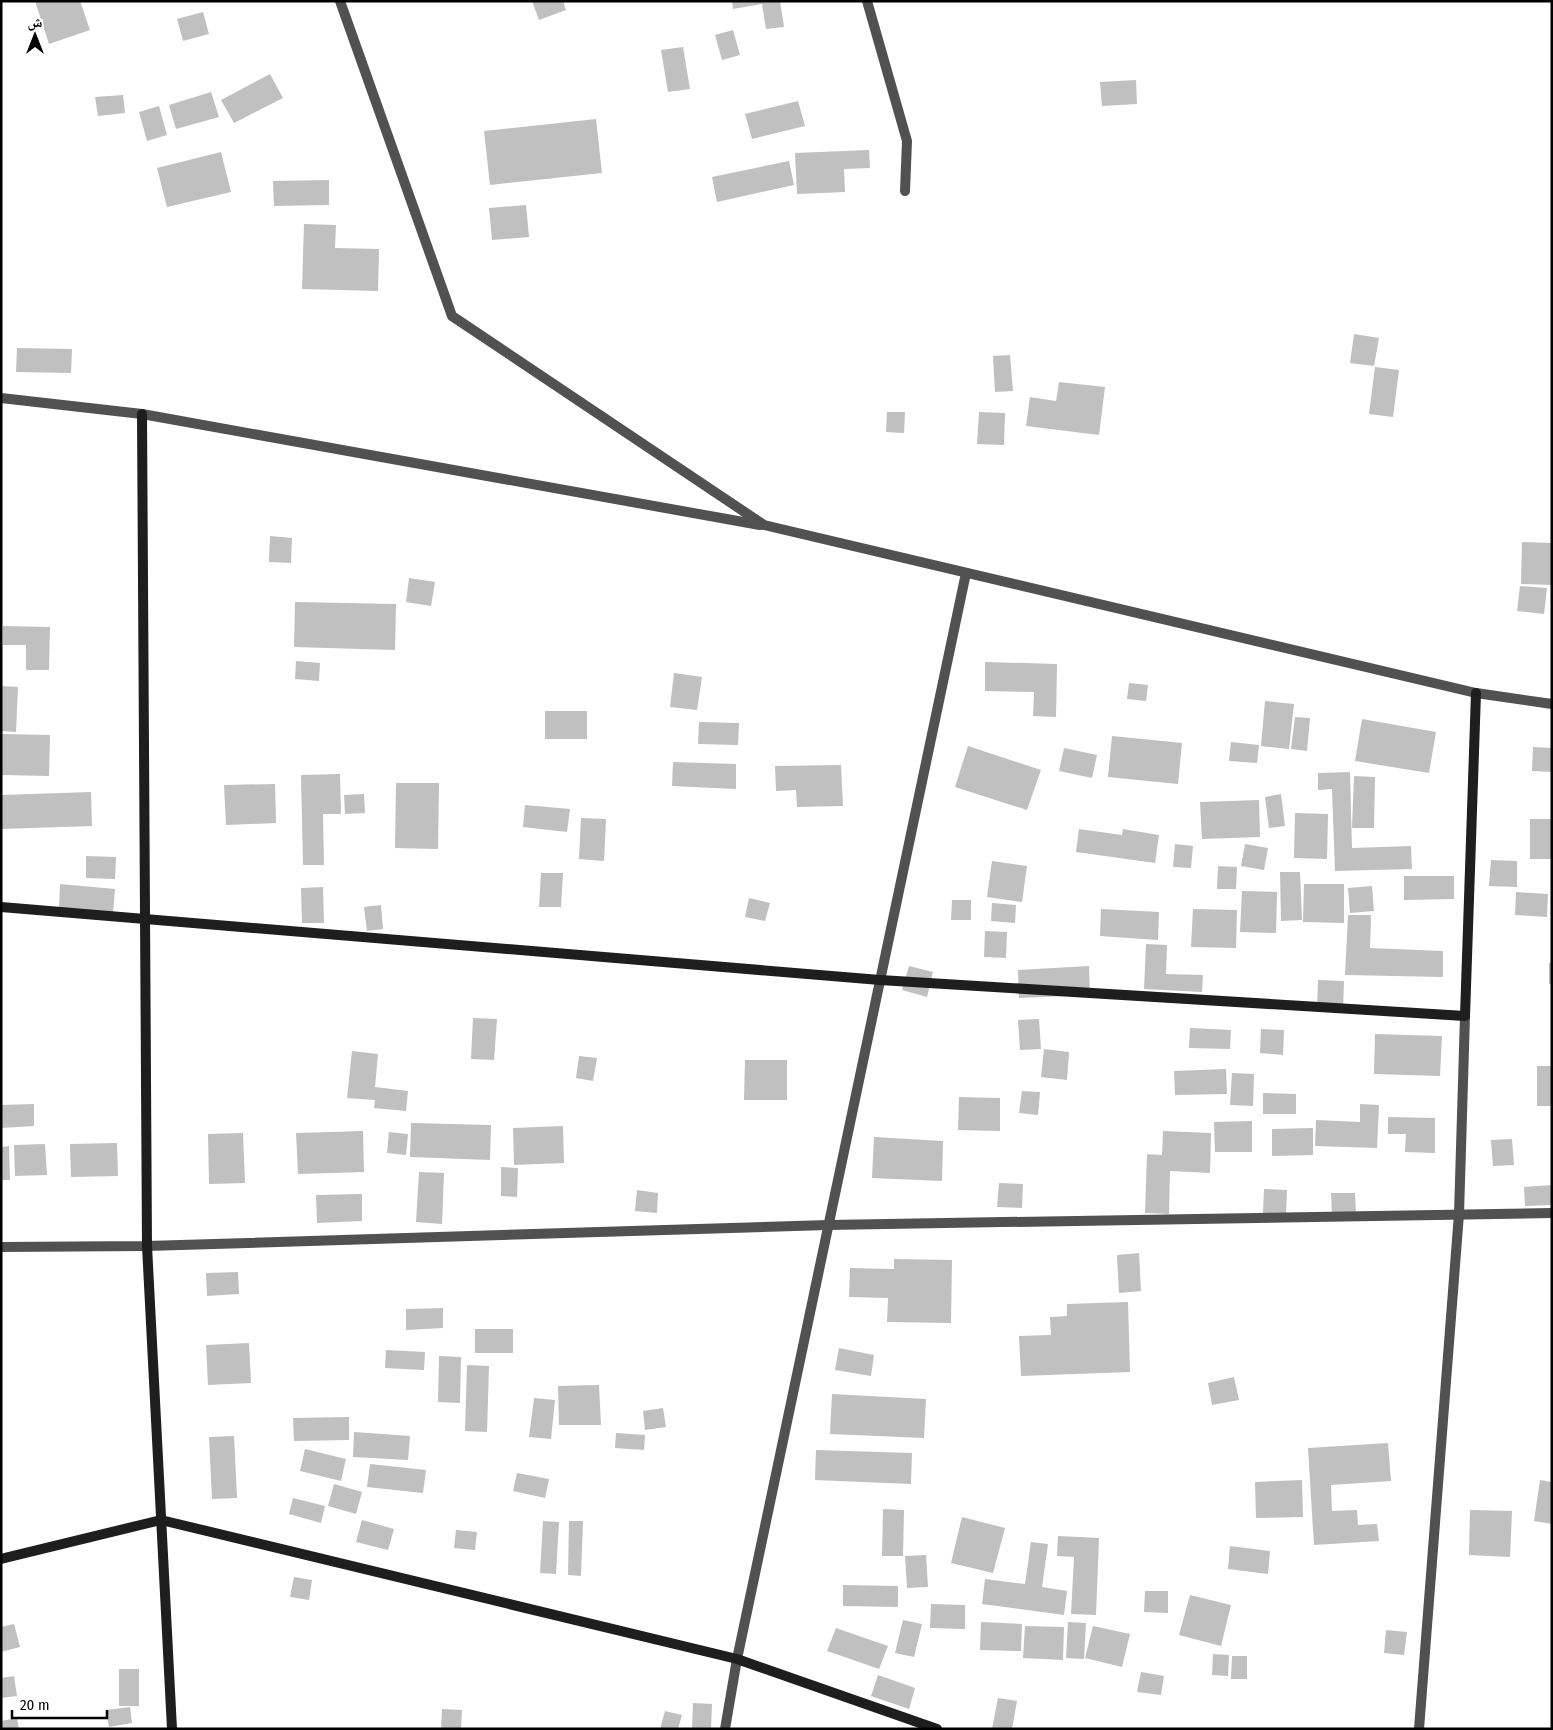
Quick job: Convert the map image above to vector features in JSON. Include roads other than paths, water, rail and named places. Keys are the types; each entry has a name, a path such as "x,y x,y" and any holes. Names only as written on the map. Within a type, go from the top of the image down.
{"street":[{"path":"340,1 452,316 764,526"},
{"path":"867,1 907,141 905,191"},
{"path":"1,398 142,414 764,526 1476,693 1552,704"},
{"path":"142,414 146,918 146,1246 172,1729"},
{"path":"725,1729 737,1659 966,573"},
{"path":"1419,1729 1459,1214 1476,693"},
{"path":"1,907 880,980 1465,1016"},
{"path":"1,1248 146,1246 828,1225 1552,1213"},
{"path":"1,1559 161,1520 737,1659 937,1729"}]}
